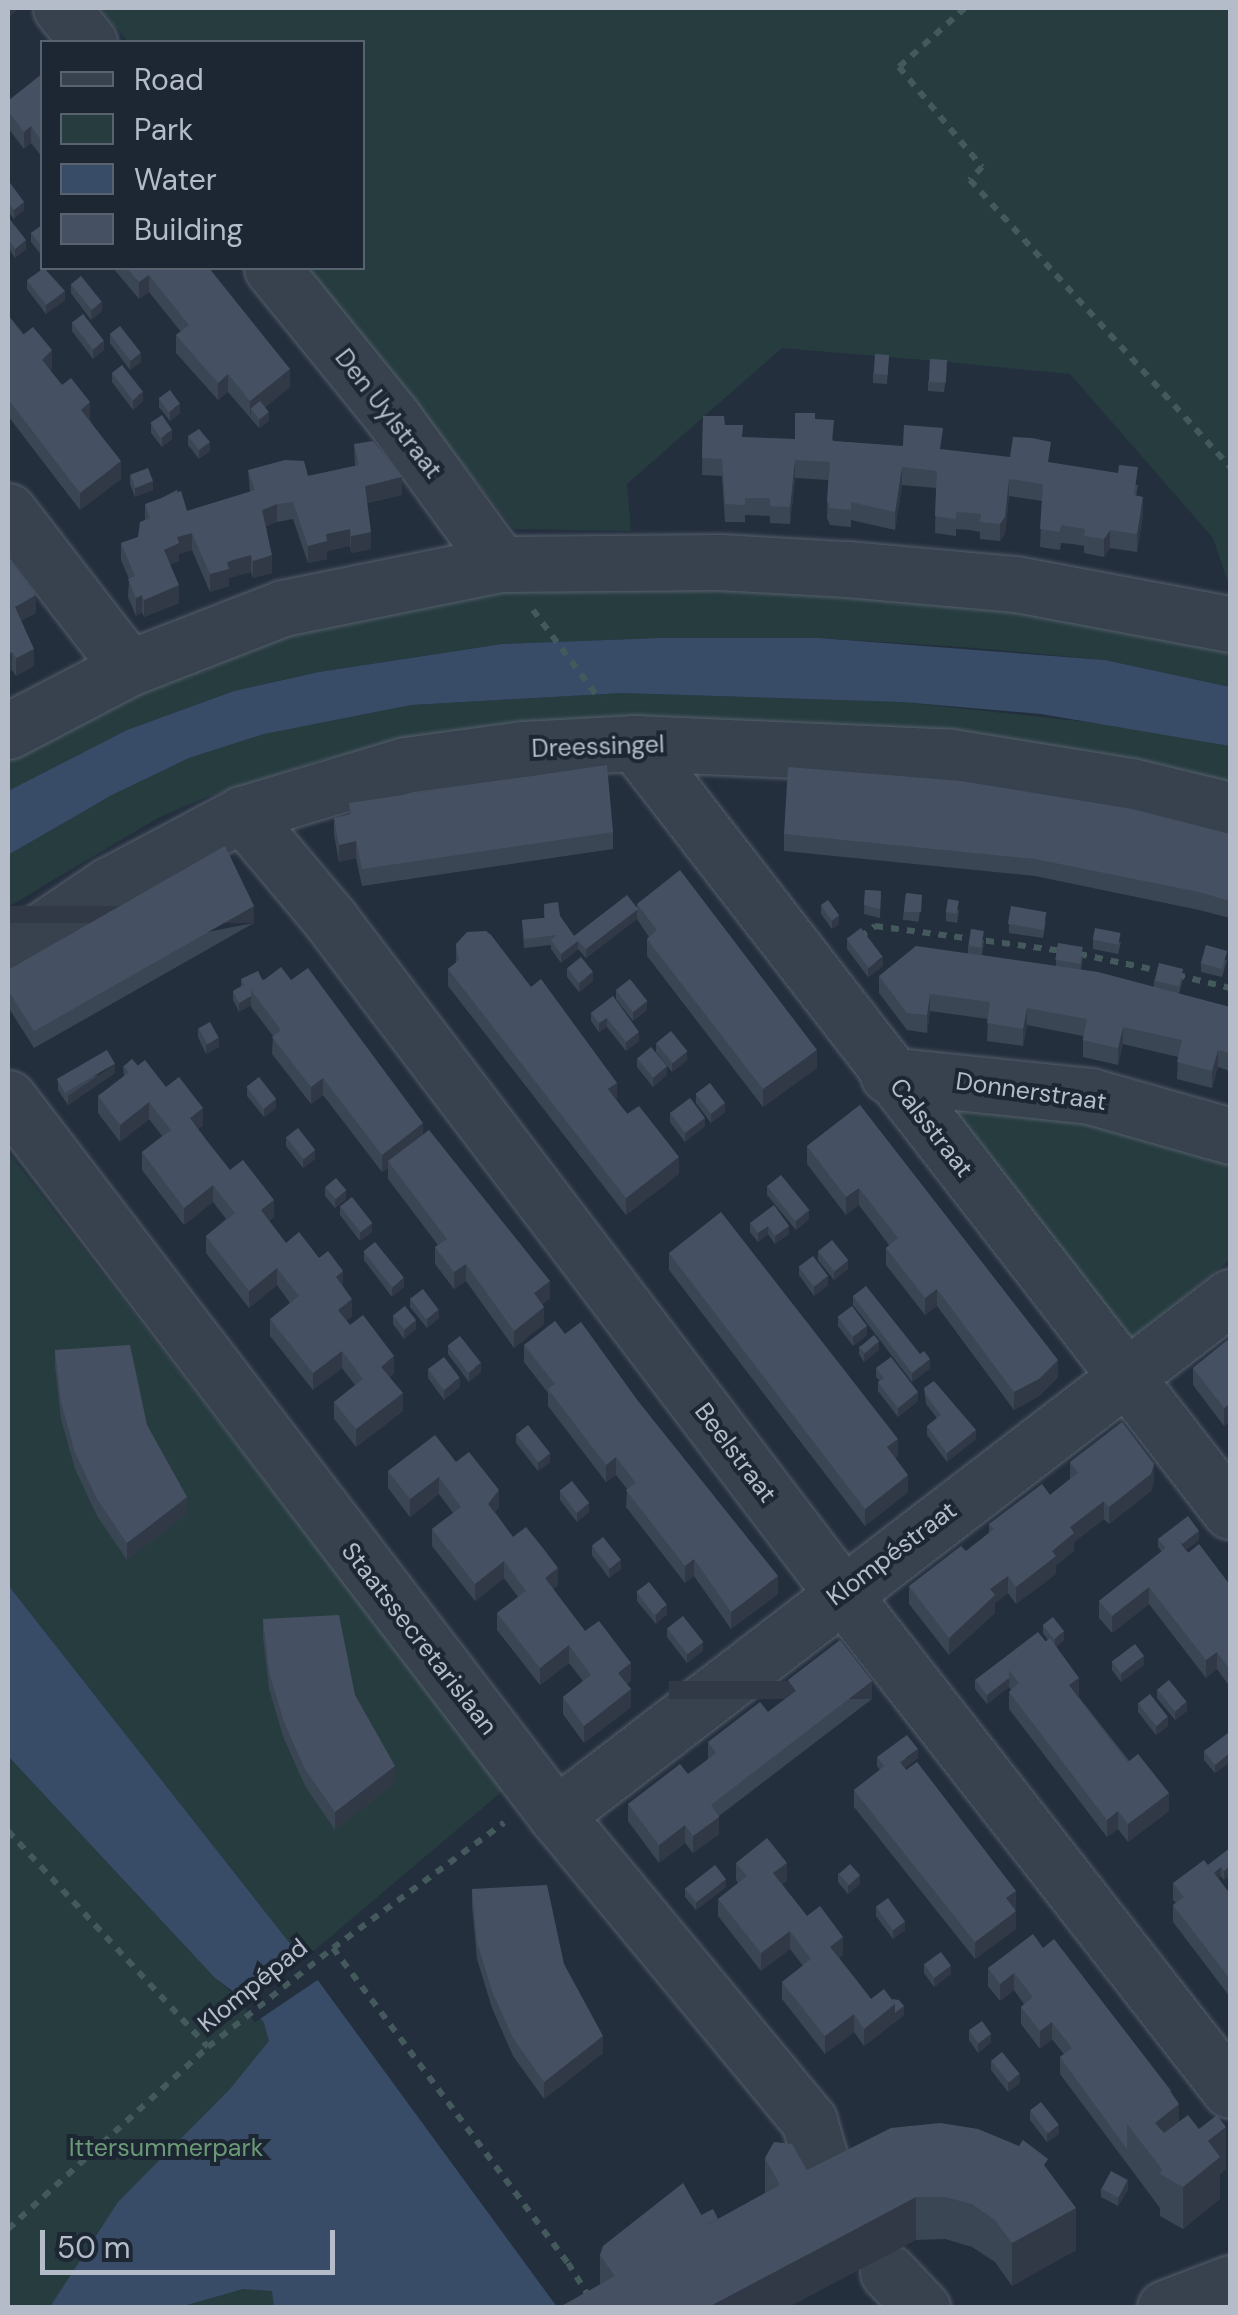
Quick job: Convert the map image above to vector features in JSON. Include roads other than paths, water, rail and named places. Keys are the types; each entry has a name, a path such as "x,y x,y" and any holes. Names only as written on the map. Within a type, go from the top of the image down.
{"street":[{"path":"61,8 87,40"},
{"name":"Den Uylstraat","path":"274,270 392,416 512,582"},
{"path":"8,511 129,668"},
{"path":"8,731 129,668 283,608 720,562 1016,584 1230,624"},
{"name":"Dreessingel","path":"8,953 109,885 242,814 405,764 523,748 619,724 950,758 1131,786 1230,810"},
{"name":"Calsstraat","path":"619,724 1230,1511"},
{"name":"Beelstraat","path":"242,814 342,934 841,1592 1230,2090"},
{"name":"Donnerstraat","path":"888,1075 1090,1096 1230,1136"},
{"name":"Staatssecretarislaan","path":"8,1098 549,1805 809,2121 826,2178"},
{"name":"Klompéstraat","path":"549,1805 841,1592 1230,1296"},
{"path":"1165,2308 1230,2282"}],"water":[{"path":"660,638 819,638 1105,660 1230,687 1230,746 1041,714 902,702 622,693 411,705 264,734 189,758 112,795 8,855 8,791 127,730 234,691 319,672 502,644"},
{"path":"8,1585 303,1960 557,2307 274,2307 272,2291 243,2289 180,2307 50,2307 118,2202 230,2089 269,2041 264,2023 250,2004 215,1978 8,1756"}],"park label":[{"name":"Ittersummerpark","path":"166,2148"}]}
